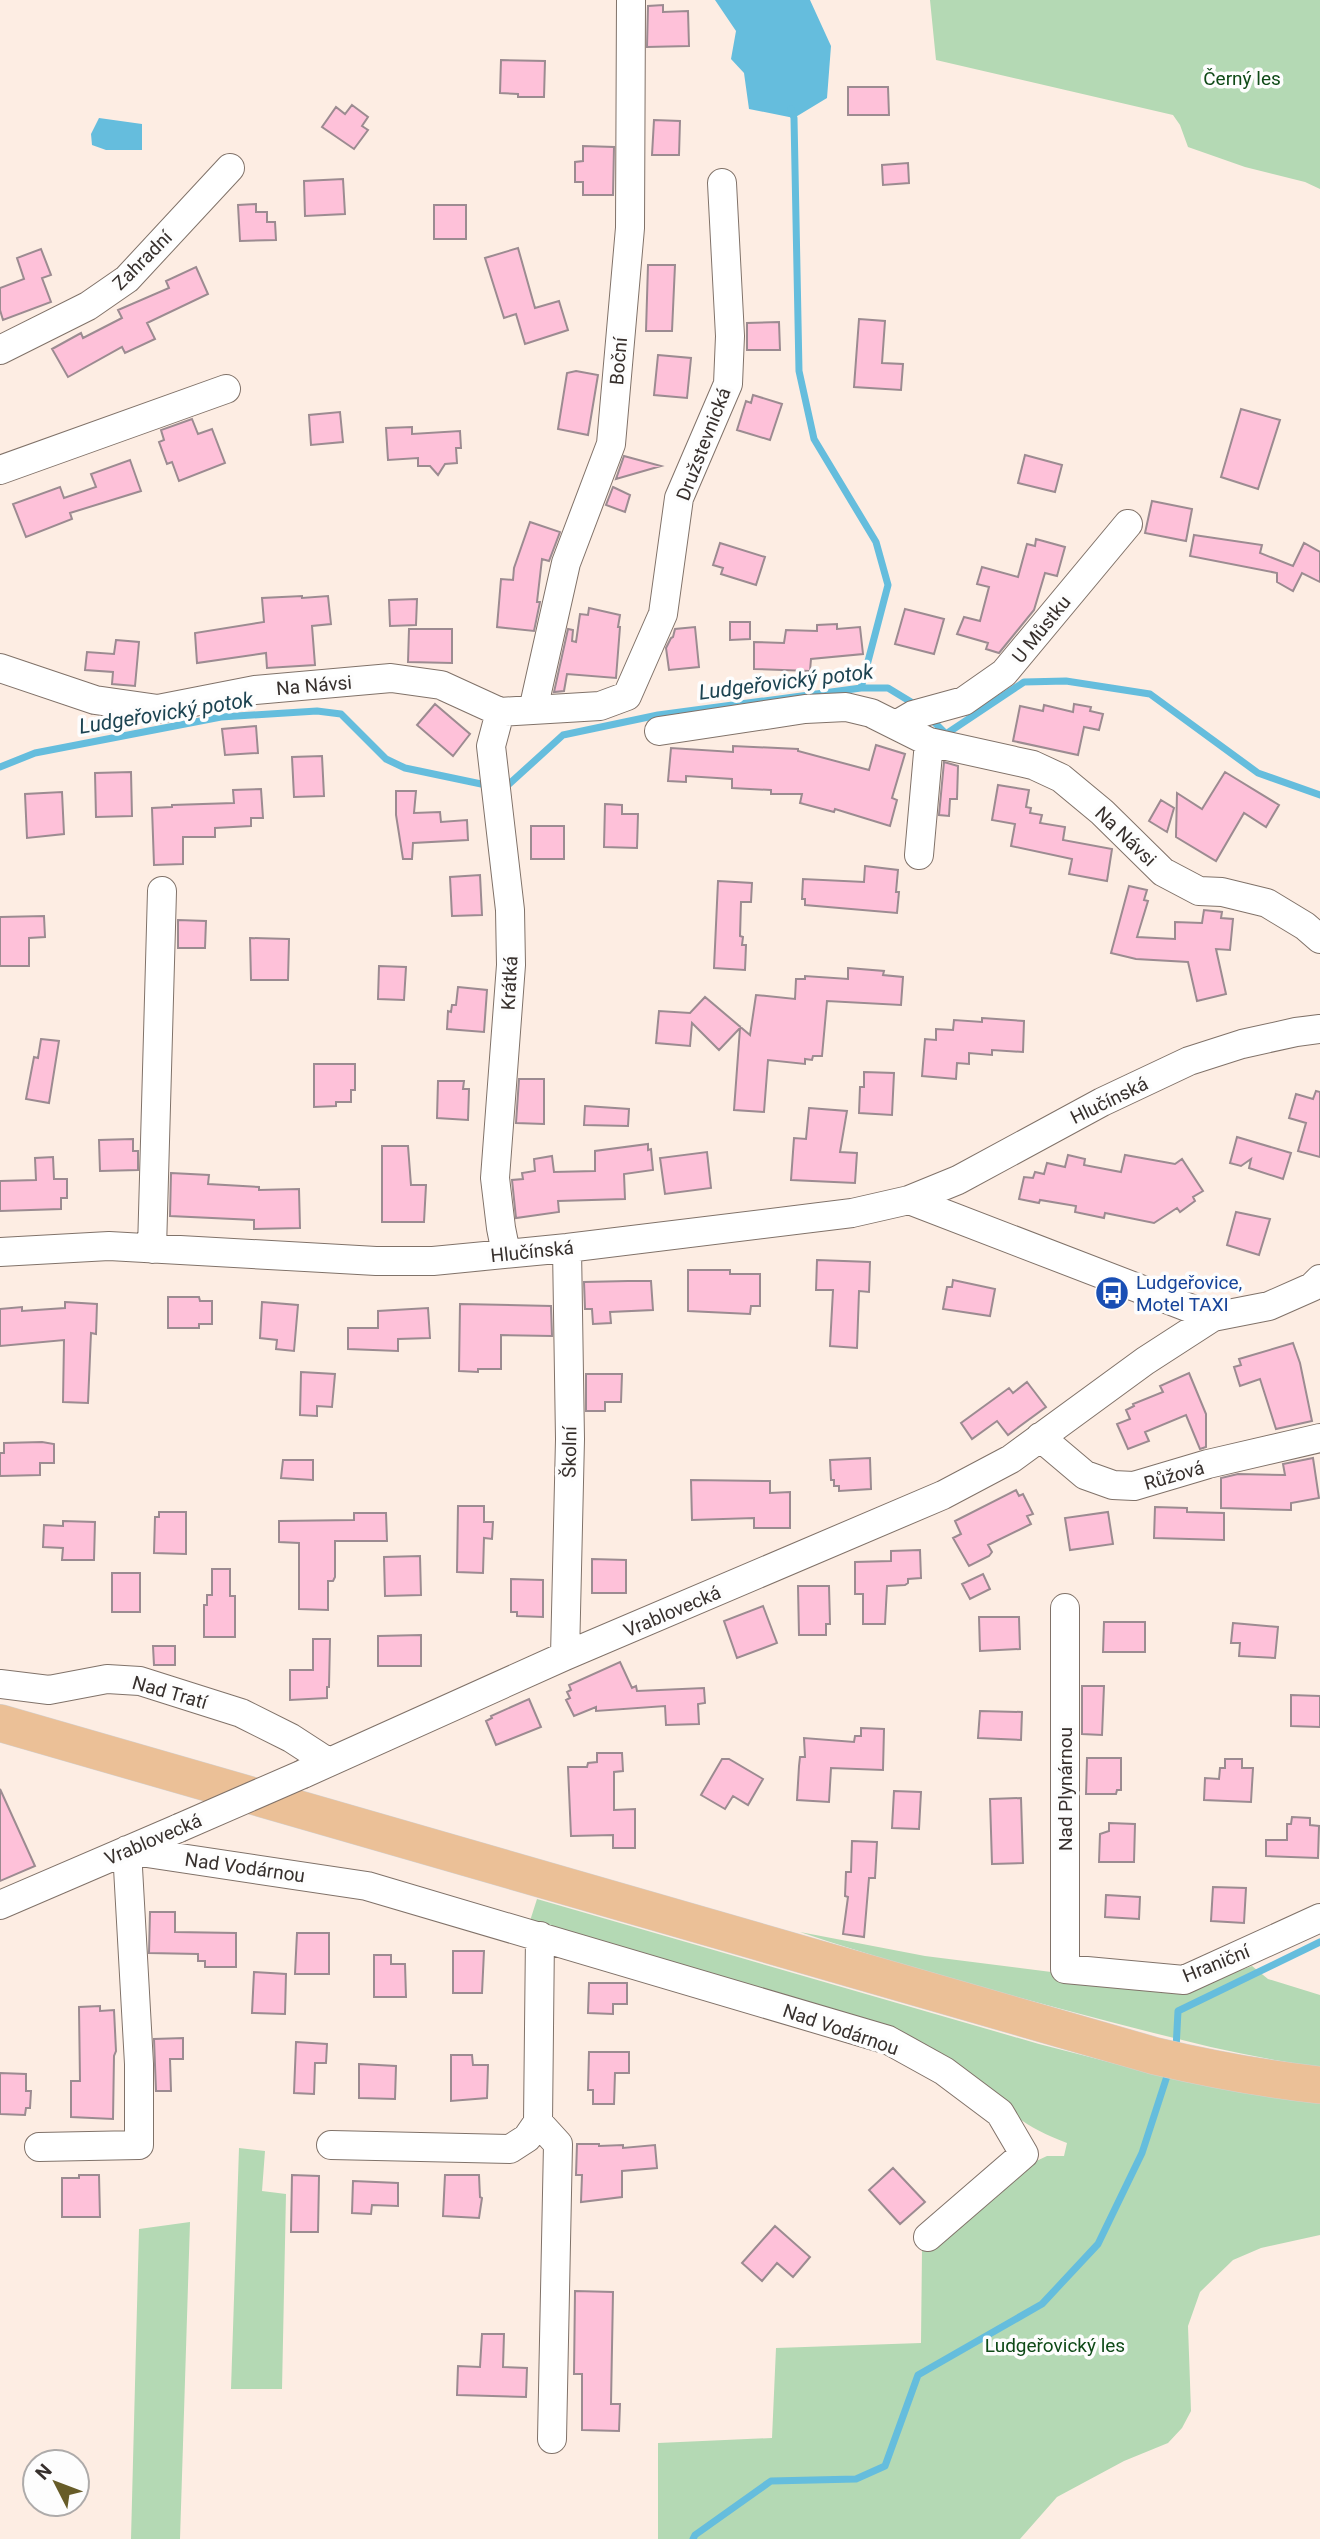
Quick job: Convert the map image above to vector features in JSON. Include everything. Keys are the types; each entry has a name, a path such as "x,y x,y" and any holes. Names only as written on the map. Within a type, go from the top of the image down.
{"main road":[{"path":"0,1723 1155,2056 1273,2080 1320,2085"}],"street":[{"name":"Boční","path":"533,710 566,563 611,444 630,228 631,0"},
{"name":"Zahradní","path":"0,350 108,294 127,279 230,168"},
{"name":"Družstevnická","path":"627,696 663,614 680,498 728,384 730,336 722,183"},
{"path":"0,470 226,389"},
{"name":"U Můstku","path":"913,716 964,701 1004,673 1128,524"},
{"name":"Na Návsi","path":"0,668 95,700 158,709 255,691 391,678 441,685 500,712 600,706 627,696"},
{"name":"Na Návsi","path":"659,731 805,709 846,707 871,713 913,716 929,742 1033,765 1061,778 1102,812 1163,872 1199,891 1222,892 1267,903 1305,926 1320,939"},
{"name":"Krátká","path":"500,712 491,747 510,910 511,965 495,1178 506,1254"},
{"path":"919,855 929,742"},
{"path":"152,1249 162,891"},
{"name":"Hlučínská","path":"0,1252 108,1246 376,1261 433,1261 567,1248 852,1213 909,1200 958,1180 1101,1102 1189,1061 1242,1044 1296,1032 1320,1030"},
{"path":"909,1200 1213,1317"},
{"name":"Školní","path":"565,1656 570,1440 567,1248"},
{"name":"Vrablovecká","path":"0,1905 565,1656 943,1495 1011,1459 1145,1361 1213,1317 1269,1306 1312,1287 1320,1279"},
{"name":"Růžová","path":"1040,1437 1085,1475 1113,1485 1134,1486 1256,1452 1320,1438"},
{"name":"Nad Plynárnou","path":"1065,1608 1065,1969"},
{"name":"Nad Tratí","path":"0,1684 50,1690 107,1679 140,1681 241,1713 291,1738 315,1768"},
{"path":"39,2147 139,2146 139,2064 127,1850"},
{"name":"Nad Vodárnou","path":"127,1850 367,1886 888,2040 943,2071 1000,2113 1024,2154 928,2237"},
{"name":"Hraniční","path":"1065,1969 1184,1980 1320,1918"},
{"path":"331,2145 510,2150 527,2138 538,2122 540,1936"},
{"path":"538,2122 558,2144 551,2439"}],"green space":[{"name":"Černý les","path":"930,0 1320,0 1320,189 1305,182 1245,167 1188,147 1173,115 936,60"},
{"name":"Ludgeřovický les","path":"537,1899 1039,2044 1148,2072 1320,2102 1320,2235 1261,2248 1233,2260 1200,2292 1188,2326 1191,2411 1182,2428 1168,2443 1124,2461 1057,2497 1020,2539 658,2539 658,2443 772,2438 776,2348 921,2343 922,2250 1032,2163 1047,2156 1064,2156 1067,2143 1024,2122 965,2074 529,1924"},
{"path":"800,1932 925,1956 1067,1974 1233,1966 1241,1970 1252,1966 1268,1979 1320,1995 1320,2067 1239,2053 1107,2021 953,1979"},
{"path":"239,2148 265,2151 262,2191 286,2194 282,2389 231,2389"},
{"path":"190,2222 180,2539 131,2539 139,2229"}],"water":[{"path":"715,0 810,0 831,46 827,98 794,118 749,109 744,73 731,59 736,31"},
{"path":"99,118 142,124 142,150 106,150 92,145 91,134"}],"building":[{"path":"663,5 663,12 688,11 689,46 647,47 648,6"},
{"path":"501,60 545,61 544,97 518,97 518,94 500,93"},
{"path":"848,87 888,87 889,115 848,115"},
{"path":"352,105 368,117 362,126 368,130 354,149 322,127 336,107 345,114"},
{"path":"654,120 680,121 679,155 652,155"},
{"path":"583,146 614,147 613,195 583,195 583,182 575,182 575,162 583,161"},
{"path":"908,163 909,183 883,185 882,165"},
{"path":"343,179 345,214 305,216 304,181"},
{"path":"256,204 256,212 267,212 267,222 275,222 276,240 240,241 238,205"},
{"path":"434,205 466,205 466,239 434,239"},
{"path":"518,248 535,308 559,301 568,330 525,344 516,314 504,318 485,258"},
{"path":"41,249 51,275 42,278 51,302 3,320 0,288 24,279 17,258"},
{"path":"648,265 675,265 672,331 646,331"},
{"path":"196,267 208,294 147,323 155,339 125,353 122,347 68,377 52,349 81,333 83,338 122,318 118,310 169,288 166,281"},
{"path":"859,319 885,321 882,363 903,364 901,390 854,387"},
{"path":"779,322 780,350 747,350 747,323"},
{"path":"658,355 691,358 687,398 654,395"},
{"path":"576,371 598,375 588,435 558,429 567,373"},
{"path":"753,395 782,404 770,440 737,430 746,401 751,403"},
{"path":"1241,409 1280,420 1258,489 1221,477"},
{"path":"340,412 343,442 311,445 309,415"},
{"path":"192,419 198,434 212,429 225,463 179,481 172,462 167,464 159,442 164,440 161,430"},
{"path":"412,427 412,434 460,431 461,448 456,448 457,463 445,464 438,475 430,466 418,466 418,458 388,460 386,428"},
{"path":"1025,455 1062,465 1055,492 1018,483"},
{"path":"624,456 661,466 616,479"},
{"path":"130,460 141,491 70,513 72,519 26,537 13,504 60,487 64,498 96,487 91,474"},
{"path":"613,487 630,495 625,512 606,505"},
{"path":"1152,501 1192,509 1186,541 1145,533"},
{"path":"530,522 560,532 549,561 542,559 537,602 540,602 534,631 497,627 501,579 513,580 514,568"},
{"path":"1194,535 1262,545 1260,553 1293,566 1304,543 1320,552 1320,582 1302,573 1293,591 1277,582 1277,573 1190,556"},
{"path":"1036,539 1065,547 1057,576 1045,573 1034,610 999,653 986,649 988,643 957,634 964,617 980,621 989,587 977,584 982,567 1018,577 1027,544 1035,546"},
{"path":"720,543 765,557 756,585 721,574 723,568 713,565"},
{"path":"328,596 331,624 312,626 315,665 267,668 266,653 197,663 195,633 264,622 262,598"},
{"path":"417,599 416,625 390,626 389,600"},
{"path":"589,608 620,615 616,678 567,674 564,691 554,692 568,629 573,630 572,641 576,642 580,614 588,615"},
{"path":"905,609 944,619 934,654 895,644"},
{"path":"730,622 750,622 750,639 730,640"},
{"path":"837,624 837,629 860,627 863,654 811,659 810,671 754,669 754,642 784,643 786,630 817,631 817,625"},
{"path":"695,627 699,667 669,670 666,648 675,629"},
{"path":"409,629 452,629 452,663 408,662"},
{"path":"116,640 139,642 135,686 112,684 113,672 85,670 87,652 114,654"},
{"path":"435,704 470,734 453,756 417,725"},
{"path":"1074,704 1091,707 1090,711 1103,714 1099,730 1084,727 1078,755 1013,741 1020,706 1043,711 1044,705 1073,712"},
{"path":"256,726 258,753 225,755 222,729"},
{"path":"876,745 905,754 892,798 897,800 890,826 835,809 834,812 800,803 802,794 771,794 771,790 732,788 732,779 686,776 686,782 668,781 671,748 733,752 733,746 798,749 869,770"},
{"path":"322,756 324,796 294,797 292,757"},
{"path":"944,762 958,766 957,799 950,799 949,816 939,815"},
{"path":"131,772 132,816 96,817 95,773"},
{"path":"1225,772 1279,805 1266,827 1244,813 1216,861 1176,837 1177,793 1202,809"},
{"path":"998,785 1029,790 1026,807 1031,808 1030,813 1042,815 1040,823 1065,827 1063,840 1112,849 1107,881 1069,874 1072,859 1011,846 1015,824 992,820"},
{"path":"261,789 263,818 251,818 251,826 215,828 215,837 183,837 183,864 154,865 152,808 234,803 233,790"},
{"path":"396,791 416,791 414,813 440,812 441,822 467,820 468,840 413,843 412,859 403,859 396,815"},
{"path":"62,792 64,834 27,838 25,794"},
{"path":"1161,800 1174,808 1167,832 1149,821"},
{"path":"605,804 622,805 622,814 638,814 637,848 604,847"},
{"path":"531,826 564,826 564,859 531,859"},
{"path":"865,866 898,870 897,913 805,905 805,899 802,899 803,879 864,882"},
{"path":"480,875 482,915 452,916 450,877"},
{"path":"718,881 752,883 751,902 741,902 740,936 743,937 742,945 746,945 745,970 714,968"},
{"path":"1129,886 1147,890 1144,900 1148,901 1137,937 1175,939 1175,922 1202,923 1204,910 1222,912 1221,918 1233,919 1230,950 1216,949 1226,994 1197,1001 1188,962 1136,959 1111,953"},
{"path":"44,916 45,937 29,938 29,966 0,966 0,917"},
{"path":"178,920 206,921 205,948 178,948"},
{"path":"250,938 289,939 288,980 251,980"},
{"path":"379,966 406,967 404,1000 378,999"},
{"path":"848,968 884,971 883,975 903,977 901,1005 827,1001 822,1056 813,1056 812,1060 805,1059 805,1064 768,1060 764,1112 734,1110 740,1028 719,1050 692,1023 690,1046 656,1043 659,1011 690,1013 705,997 750,1035 756,995 795,999 796,979 805,979 805,976 848,979"},
{"path":"458,987 487,990 484,1032 447,1029 448,1011 451,1012 452,1005 456,1005"},
{"path":"982,1018 1024,1021 1023,1052 992,1050 992,1055 969,1053 969,1064 957,1063 956,1079 922,1076 925,1039 936,1040 936,1029 953,1030 954,1020 982,1022"},
{"path":"41,1039 59,1041 49,1103 26,1099 34,1057 38,1058"},
{"path":"314,1064 355,1064 355,1090 351,1090 351,1102 314,1107"},
{"path":"864,1072 894,1073 892,1115 859,1113 860,1087 864,1087"},
{"path":"519,1079 544,1079 544,1124 516,1123"},
{"path":"438,1081 464,1081 463,1089 469,1089 468,1120 437,1118"},
{"path":"1316,1091 1320,1092 1320,1157 1298,1151 1306,1123 1289,1118 1296,1094 1313,1099"},
{"path":"585,1106 629,1109 628,1126 584,1125"},
{"path":"809,1108 847,1111 840,1152 857,1153 855,1183 791,1180 794,1138 806,1139"},
{"path":"1237,1137 1291,1153 1283,1179 1249,1168 1251,1159 1241,1166 1230,1163"},
{"path":"133,1139 133,1151 138,1151 138,1170 100,1171 99,1140"},
{"path":"648,1144 653,1170 624,1174 625,1199 558,1201 559,1212 516,1218 512,1180 523,1179 522,1173 535,1171 534,1159 552,1156 554,1172 595,1171 595,1151"},
{"path":"382,1146 408,1146 411,1185 426,1185 424,1222 382,1222"},
{"path":"707,1152 711,1188 665,1194 660,1158"},
{"path":"1068,1155 1085,1159 1084,1165 1121,1172 1125,1155 1175,1164 1182,1159 1203,1191 1193,1197 1195,1201 1180,1212 1177,1208 1154,1223 1105,1213 1104,1218 1075,1212 1076,1206 1019,1199 1024,1177 1033,1178 1035,1172 1044,1174 1047,1163 1065,1167"},
{"path":"53,1157 54,1179 67,1179 67,1198 61,1198 61,1209 0,1211 0,1181 36,1180 35,1158"},
{"path":"171,1173 209,1175 208,1184 259,1187 259,1190 299,1189 300,1228 254,1229 254,1220 170,1216"},
{"path":"1236,1212 1270,1219 1259,1255 1227,1245"},
{"path":"817,1260 870,1262 869,1292 859,1291 857,1348 830,1346 833,1290 816,1290"},
{"path":"688,1270 730,1270 730,1274 760,1274 760,1306 751,1306 750,1314 688,1311"},
{"path":"953,1280 995,1289 990,1316 943,1309 947,1287 952,1287"},
{"path":"651,1281 653,1310 610,1312 611,1323 593,1324 592,1309 585,1309 584,1282"},
{"path":"168,1297 199,1297 200,1301 212,1301 212,1324 199,1324 199,1328 168,1328"},
{"path":"65,1302 97,1304 96,1334 91,1333 88,1403 63,1402 64,1340 0,1346 0,1309 22,1307 22,1311 65,1308"},
{"path":"262,1302 298,1305 294,1351 276,1349 277,1340 260,1338"},
{"path":"460,1304 551,1306 552,1336 501,1335 501,1369 459,1371"},
{"path":"428,1308 430,1338 398,1339 398,1351 348,1349 348,1328 378,1328 378,1311"},
{"path":"1293,1343 1312,1421 1276,1429 1260,1379 1240,1386 1234,1367 1241,1365 1239,1359"},
{"path":"301,1372 335,1374 332,1407 317,1406 317,1416 300,1415"},
{"path":"1189,1373 1206,1414 1206,1447 1200,1449 1186,1415 1145,1432 1149,1441 1128,1449 1117,1424 1130,1419 1126,1410 1134,1406 1133,1404 1163,1392 1160,1386"},
{"path":"586,1374 622,1374 621,1402 605,1402 605,1411 586,1411"},
{"path":"1027,1382 1046,1407 1008,1435 997,1421 972,1439 961,1423 1009,1388 1013,1393"},
{"path":"4,1443 54,1444 54,1463 40,1463 40,1475 0,1476 0,1453 4,1453"},
{"path":"870,1458 871,1489 839,1491 839,1486 834,1486 830,1460"},
{"path":"1313,1458 1319,1498 1291,1503 1291,1510 1221,1508 1221,1478 1238,1474 1285,1475 1283,1464"},
{"path":"283,1460 313,1460 313,1480 281,1478"},
{"path":"691,1480 770,1481 770,1493 790,1492 790,1528 754,1528 754,1518 692,1520"},
{"path":"1016,1490 1019,1496 1023,1494 1033,1514 1027,1516 1031,1524 988,1545 992,1552 989,1556 969,1566 953,1538 961,1534 955,1521"},
{"path":"458,1506 484,1506 484,1522 493,1522 492,1539 484,1538 483,1573 457,1572"},
{"path":"1155,1507 1187,1508 1187,1512 1224,1513 1224,1540 1154,1538"},
{"path":"159,1512 186,1512 186,1554 154,1553 155,1517 159,1517"},
{"path":"1108,1512 1113,1544 1070,1550 1065,1518"},
{"path":"354,1513 386,1513 387,1541 335,1541 335,1577 333,1581 328,1581 328,1610 299,1609 299,1543 279,1542 279,1521 354,1520"},
{"path":"63,1521 95,1522 94,1560 62,1560 63,1548 43,1547 44,1525 63,1526"},
{"path":"920,1550 921,1578 908,1579 905,1585 887,1586 885,1624 863,1624 863,1594 855,1594 855,1562 891,1561 891,1551"},
{"path":"420,1556 421,1595 385,1596 384,1557"},
{"path":"592,1559 626,1560 626,1593 592,1593"},
{"path":"212,1569 230,1569 230,1596 235,1596 235,1637 204,1637 204,1605 207,1605 207,1595 212,1595"},
{"path":"112,1573 140,1573 140,1612 112,1612"},
{"path":"983,1574 990,1589 970,1599 962,1584"},
{"path":"511,1579 543,1580 543,1617 517,1616 517,1612 511,1612"},
{"path":"798,1586 829,1586 830,1624 826,1624 826,1635 799,1635"},
{"path":"763,1606 777,1643 737,1658 724,1621"},
{"path":"979,1617 1019,1617 1020,1649 980,1651"},
{"path":"1104,1622 1145,1622 1145,1652 1103,1652"},
{"path":"1233,1623 1278,1627 1275,1658 1239,1656 1240,1643 1231,1643"},
{"path":"421,1635 421,1666 378,1666 378,1636"},
{"path":"313,1639 330,1639 327,1698 290,1700 290,1670 313,1670"},
{"path":"153,1646 175,1646 175,1665 154,1665"},
{"path":"620,1662 632,1688 636,1686 637,1691 704,1688 705,1703 698,1704 699,1724 666,1725 665,1706 596,1711 596,1707 574,1716 566,1700 570,1698 567,1692 571,1690 569,1685"},
{"path":"1082,1686 1104,1686 1102,1735 1082,1734"},
{"path":"1291,1695 1320,1696 1320,1727 1291,1726"},
{"path":"529,1699 541,1727 496,1745 486,1721 492,1718 491,1716"},
{"path":"980,1711 1022,1712 1021,1740 978,1738"},
{"path":"861,1728 884,1729 883,1770 831,1768 829,1802 797,1800 800,1757 805,1757 804,1738 854,1742 855,1736 861,1736"},
{"path":"597,1753 622,1753 623,1771 614,1772 614,1810 635,1809 635,1848 613,1848 613,1835 571,1836 568,1767 587,1767 588,1763 597,1762"},
{"path":"1087,1758 1121,1758 1121,1790 1117,1790 1116,1794 1086,1794"},
{"path":"722,1759 729,1759 763,1779 748,1805 733,1796 725,1809 701,1795"},
{"path":"1225,1759 1242,1759 1242,1768 1253,1768 1251,1802 1204,1800 1205,1778 1219,1779 1220,1768 1225,1768"},
{"path":"0,1789 35,1866 0,1881"},
{"path":"894,1791 921,1792 919,1829 892,1828"},
{"path":"1021,1798 1023,1863 992,1864 990,1799"},
{"path":"1292,1817 1310,1818 1310,1825 1319,1826 1318,1858 1266,1856 1266,1840 1287,1840 1287,1824 1291,1824"},
{"path":"1109,1823 1135,1824 1134,1862 1099,1862 1100,1834 1109,1831"},
{"path":"852,1841 877,1842 875,1878 869,1878 864,1937 843,1934 848,1897 845,1896 846,1872 851,1872"},
{"path":"1213,1887 1246,1888 1244,1923 1211,1921"},
{"path":"1106,1895 1140,1897 1139,1919 1105,1917"},
{"path":"150,1912 175,1912 175,1932 236,1933 236,1967 205,1967 205,1961 198,1961 198,1954 149,1953"},
{"path":"297,1933 329,1933 329,1974 295,1974"},
{"path":"453,1951 484,1951 482,1993 453,1993"},
{"path":"374,1955 391,1955 391,1964 405,1964 406,1997 374,1997"},
{"path":"254,1972 286,1974 285,2014 252,2013"},
{"path":"589,1983 627,1983 627,2004 613,2004 613,2014 588,2013"},
{"path":"100,2006 100,2011 114,2010 116,2051 113,2119 71,2117 71,2081 80,2081 79,2007"},
{"path":"183,2038 183,2059 170,2059 171,2091 156,2091 154,2039"},
{"path":"296,2042 327,2044 326,2063 315,2063 314,2094 294,2093"},
{"path":"589,2052 629,2052 629,2073 615,2073 614,2104 593,2104 593,2090 588,2090"},
{"path":"451,2055 472,2055 473,2065 488,2065 487,2098 451,2101"},
{"path":"359,2064 396,2066 395,2099 359,2098"},
{"path":"0,2073 26,2074 26,2091 31,2091 30,2108 26,2108 25,2115 0,2114"},
{"path":"577,2144 623,2145 623,2148 655,2145 657,2168 622,2171 622,2197 581,2202 582,2175 576,2175"},
{"path":"893,2168 925,2202 900,2224 869,2190"},
{"path":"79,2175 99,2175 100,2217 62,2217 62,2178 79,2178"},
{"path":"292,2175 319,2176 318,2232 291,2232"},
{"path":"445,2175 479,2175 482,2198 479,2218 443,2216"},
{"path":"353,2181 398,2183 398,2206 372,2205 371,2214 352,2213"},
{"path":"775,2226 810,2257 793,2277 777,2263 762,2281 742,2263"},
{"path":"575,2291 613,2292 611,2404 620,2404 619,2431 582,2430 582,2374 574,2374"},
{"path":"482,2334 504,2334 503,2367 527,2368 526,2397 457,2395 458,2366 480,2367"}],"waterway":[{"path":"791,109 794,118 799,371 814,439 876,542 888,585 861,688"},
{"name":"Ludgeřovický potok","path":"930,718 946,734 1024,682 1066,681 1150,694 1258,773 1320,795"},
{"name":"Ludgeřovický potok","path":"507,786 563,735 658,715 861,688 888,688 916,705"},
{"name":"Ludgeřovický potok","path":"0,767 35,753 221,717 317,711 341,714 386,759 405,768 486,785"},
{"path":"1176,2049 1178,2011 1320,1942"},
{"path":"693,2539 771,2481 856,2479 885,2466 918,2375 1042,2304 1098,2244 1142,2153 1169,2070"}],"place":[{"name":"Ludgeřovice, Motel TAXI","path":"1112,1293"}]}
